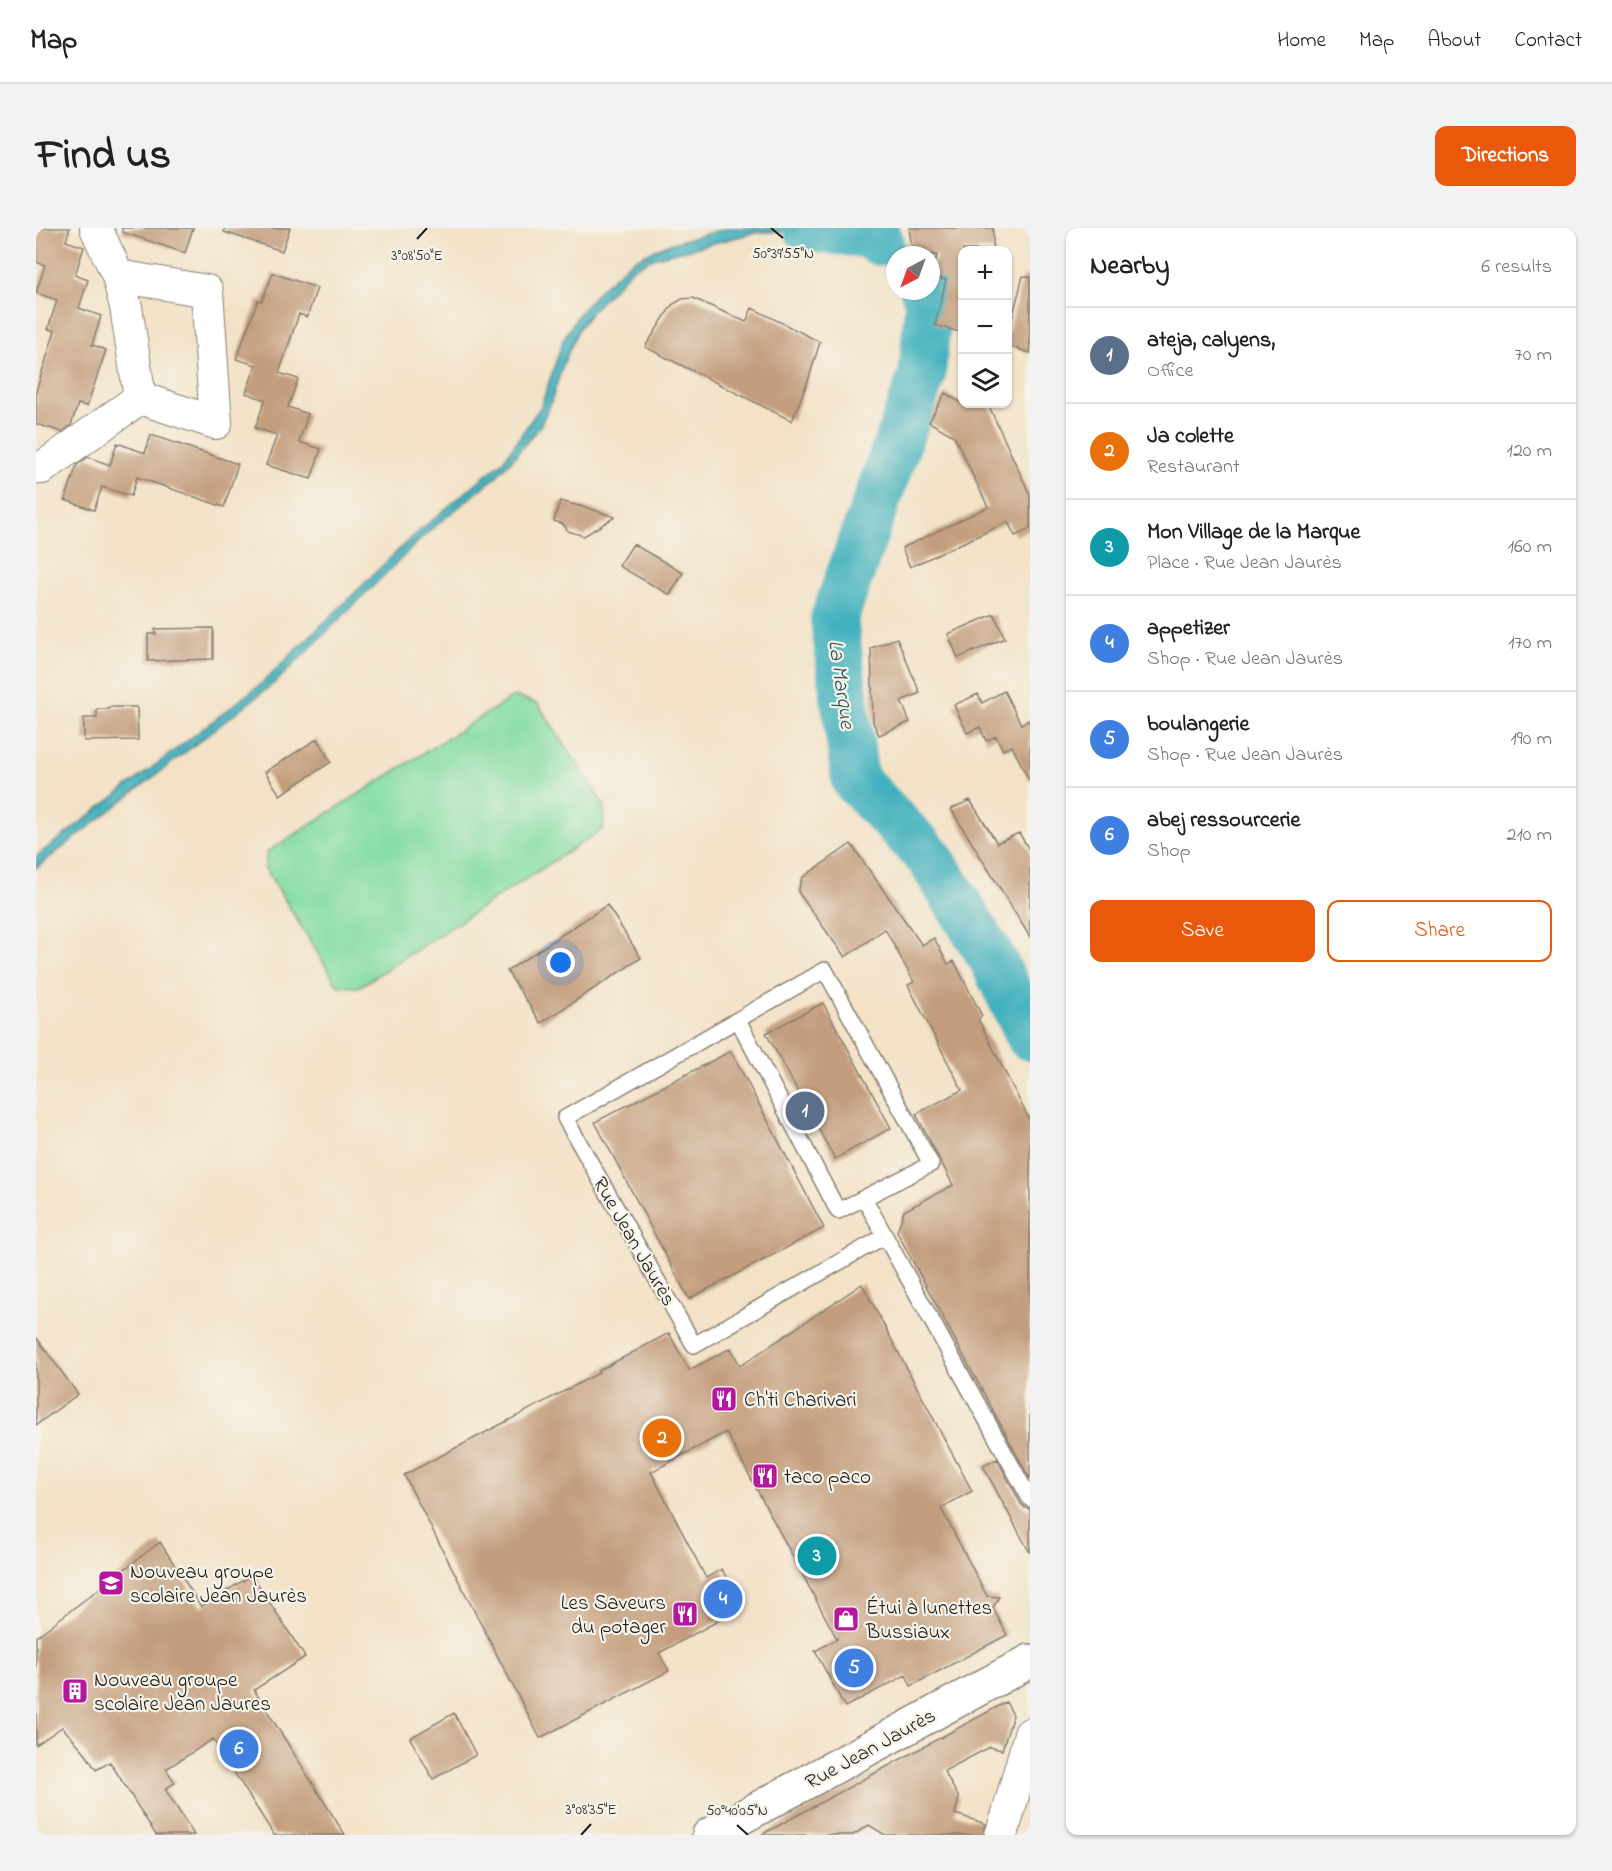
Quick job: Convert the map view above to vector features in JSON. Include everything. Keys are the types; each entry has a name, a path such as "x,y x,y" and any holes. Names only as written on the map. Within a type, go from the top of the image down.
{"main road":[{"name":"Rue Jean Jaurès","path":"709,1835 1027,1670"}],"street":[{"path":"96,228 118,276 126,307 141,398"},
{"path":"118,276 207,291 216,423 141,398"},
{"path":"42,468 141,398"},
{"path":"1008,1829 1030,1734"}],"lane":[{"name":"Rue Jean Jaurès","path":"738,1020 838,1211 931,1164 825,970 565,1118 694,1345 885,1236"},
{"path":"864,1198 1030,1498"}],"green space":[{"path":"514,696 538,704 605,807 603,829 359,987 338,986 265,868 267,852"}],"water":[{"path":"728,228 825,228 825,234 754,233 653,258 633,268 579,328 540,426 495,478 425,535 277,681 36,868 37,856 261,684 412,537 504,460 541,406 563,340 578,315 601,288 632,261 665,245"},
{"path":"858,228 882,228 882,239 857,238"}],"building":[{"path":"36,228 70,228 66,241 84,247 75,275 88,280 79,308 101,316 92,345 106,350 87,406 78,404 71,425 62,432 36,424 36,391 55,331 48,329 57,300 36,293 45,265 36,262"},
{"path":"122,228 193,228 185,253 122,232"},
{"path":"225,228 290,228 282,251 224,232"},
{"path":"909,228 993,228 993,246 958,246 958,332 935,325 946,280 940,278 940,246 912,246"},
{"path":"273,273 317,288 307,317 299,314 279,373 298,379 288,407 308,414 299,442 321,449 311,479 266,465 277,435 255,428 265,400 246,393 256,365 236,359 258,300 262,301"},
{"path":"1023,276 1030,277 1030,353 1012,347 1012,319"},
{"path":"693,298 746,322 752,308 820,342 792,421 645,347 672,305 682,299"},
{"path":"945,393 958,401 958,408 990,408 1030,495 1030,529 1015,536 1008,522 910,567 902,548 988,507 954,436 929,422"},
{"path":"151,435 238,464 224,507 137,477 131,496 102,487 94,510 65,500 77,465 88,457 110,465 117,443 145,453"},
{"path":"560,501 615,517 584,536 568,531 563,524 554,521"},
{"path":"633,544 683,573 670,595 619,566"},
{"path":"994,614 1005,638 958,658 948,634"},
{"path":"213,628 213,659 148,661 148,634 156,634 155,629"},
{"path":"897,638 920,693 901,701 910,722 879,735 873,722 871,648"},
{"path":"1004,691 1021,724 1030,720 1030,782 1012,746 1003,750 996,736 986,741 980,727 967,733 954,705 978,694 982,703"},
{"path":"109,707 137,707 138,740 84,741 84,718 97,718 97,709 109,709"},
{"path":"317,739 331,762 280,795 265,772"},
{"path":"970,800 997,843 1019,833 1030,851 1030,937 951,809"},
{"path":"851,844 922,945 934,938 948,964 954,961 982,1016 978,1019 1030,1121 1030,1479 897,1232 904,1211 953,1185 916,1114 962,1090 908,985 914,982 885,929 845,957 798,892 802,878"},
{"path":"607,905 641,958 541,1023 507,971"},
{"path":"823,1003 891,1128 835,1159 766,1033"},
{"path":"731,1051 824,1228 689,1299 595,1122"},
{"path":"862,1284 972,1491 941,1508 987,1596 999,1597 993,1608 1007,1635 911,1686 906,1675 845,1707 815,1651 837,1639 726,1432 651,1472 706,1578 722,1569 742,1608 659,1653 669,1671 540,1738 404,1475 599,1373 598,1371 669,1333 689,1370 731,1348 740,1366"},
{"path":"36,1337 78,1394 36,1425"},
{"path":"997,1459 1021,1504 1030,1509 1030,1553 983,1466"},
{"path":"160,1542 201,1607 252,1575 305,1657 254,1690 345,1835 274,1835 213,1739 166,1769 175,1783 165,1789 194,1835 156,1835 110,1762 96,1770 83,1750 62,1727 36,1745 36,1637"},
{"path":"1006,1702 1013,1715 1002,1750 990,1747 944,1771 959,1798 955,1814 986,1824 984,1835 885,1835 869,1825 853,1835 761,1835"},
{"path":"454,1713 476,1755 433,1779 410,1738"}],"waterway":[{"path":"807,228 867,234 880,242"},
{"name":"La Marque","path":"929,300 922,375 834,619 855,780 929,857 992,958 1030,1037"}],"place":[{"name":"ateja, calyens,","path":"805,1111"},
{"name":"Ch'ti Charivari","path":"724,1399"},
{"name":"Ja colette","path":"662,1438"},
{"name":"taco paco","path":"765,1476"},
{"name":"Mon Village de la Marque","path":"817,1556"},
{"name":"Nouveau groupe scolaire Jean Jaurès","path":"111,1583"},
{"name":"appetizer","path":"723,1599"},
{"name":"Les Saveurs du potager","path":"685,1614"},
{"name":"Étui à lunettes Bussiaux","path":"846,1619"},
{"name":"boulangerie","path":"854,1668"},
{"name":"Nouveau groupe scolaire Jean Jaures","path":"75,1691"},
{"name":"abej ressourcerie","path":"239,1749"}]}
